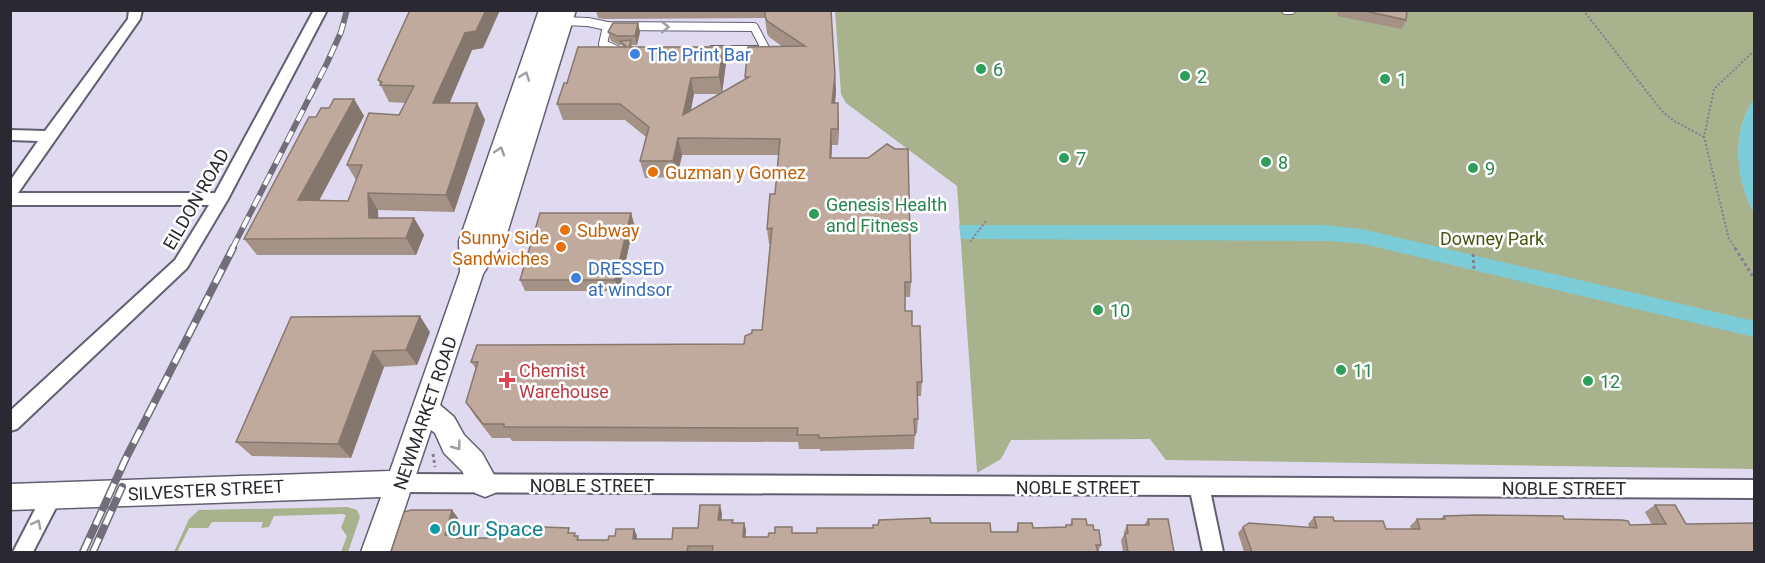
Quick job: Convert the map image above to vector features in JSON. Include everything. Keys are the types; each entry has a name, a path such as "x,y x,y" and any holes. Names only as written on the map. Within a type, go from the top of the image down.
{"main road":[{"name":"NEWMARKET ROAD","path":"376,552 472,272 471,241 556,16"},
{"path":"426,410 445,425 454,444 472,462 485,484"},
{"name":"SILVESTER STREET","path":"10,497 401,483"}],"street":[{"path":"10,193 134,19 136,10"},
{"name":"EILDON ROAD","path":"10,423 181,264 220,199 321,10"},
{"path":"10,135 49,136"},
{"path":"10,199 220,199"},
{"name":"NOBLE STREET","path":"401,483 1755,489"},
{"path":"1198,487 1213,552"},
{"path":"23,552 52,496"}],"lane":[{"path":"556,16 607,26 754,27 766,50 709,50"},
{"path":"607,26 603,44 618,51 629,51"}],"path":[{"path":"1582,10 1662,111 1674,121 1704,137"},
{"path":"1755,51 1714,89 1704,137 1729,240 1755,278"},
{"path":"970,242 986,221"},
{"path":"1473,254 1474,269"}],"green space":[{"name":"Downey Park","path":"835,11 1754,11 1754,100 1742,126 1739,156 1743,186 1754,212 1754,469 1166,460 1150,439 1011,440 1001,459 977,473 957,186 846,103 841,94"},
{"path":"347,507 357,510 360,517 348,552 341,552 347,536 341,528 346,515 341,514 274,516 269,527 261,528 263,522 212,522 208,528 189,528 177,552 174,552 189,519 199,510"}],"water":[{"path":"1754,100 1754,212 1743,186 1738,156 1742,126"},
{"path":"959,225 1322,225 1362,229 1754,321 1754,337 1364,244 1328,241 961,239"}],"building":[{"path":"410,10 486,10 476,31 465,33 433,103 477,103 446,195 368,193 369,218 414,218 406,238 244,239 309,117 316,117 321,108 329,108 334,99 354,99 298,200 348,201 362,165 347,165 369,113 399,115 414,86 380,85 382,82 378,80"},
{"path":"765,10 831,10 835,75 832,103 838,103 838,129 831,129 830,158 868,158 887,144 895,149 908,149 911,282 905,282 905,311 912,311 912,326 920,326 922,382 917,382 918,419 914,419 915,435 819,438 819,435 797,435 798,428 504,427 504,424 483,424 466,402 478,362 471,362 477,345 744,344 745,336 752,333 752,330 762,330 772,228 767,229 770,194 775,194 780,139 678,138 673,161 640,161 649,127 620,104 557,104 564,83 567,83 578,47 627,47 620,41 631,40 629,47 723,47 719,77 691,78 683,115 749,77 745,77 748,47 805,46 767,21"},
{"path":"1361,10 1407,10 1406,20"},
{"path":"613,23 638,23 635,36 617,36 608,32"},
{"path":"540,213 631,213 615,280 520,280"},
{"path":"420,316 406,350 373,351 338,444 236,442 291,317"},
{"path":"700,505 720,505 718,520 744,523 743,537 768,537 769,533 775,533 775,527 792,527 792,533 817,533 817,528 873,528 873,525 878,525 879,520 930,518 931,523 990,523 991,532 1018,532 1018,523 1032,523 1033,528 1066,527 1066,525 1072,525 1072,519 1086,519 1087,525 1093,525 1094,530 1099,530 1101,545 1096,545 1098,552 712,552 713,546 688,546 687,552 391,552 404,512 411,510 452,510 445,535 454,535 453,538 495,538 497,531 517,526 569,528 568,533 575,533 574,536 578,536 577,540 608,540 609,536 615,536 616,529 634,529 633,539 672,539 673,528 698,528"},
{"path":"1655,505 1675,505 1686,524 1755,523 1755,552 1252,552 1243,527 1249,523 1317,528 1314,517 1333,517 1334,521 1383,521 1386,529 1420,529 1417,519 1445,519 1444,516 1476,515 1563,516 1564,519 1622,520 1628,521 1630,525 1666,524"},
{"path":"1148,519 1168,519 1174,552 1128,552 1125,534 1128,533 1127,525 1149,525"}],"railway":[{"path":"232,249 327,63 341,32 347,10"},
{"path":"83,552 126,458 233,248"},
{"path":"93,552 122,487"}],"place":[{"name":"The Print Bar","path":"635,54"},
{"name":"6","path":"981,69"},
{"name":"2","path":"1185,76"},
{"name":"1","path":"1385,79"},
{"name":"7","path":"1064,158"},
{"name":"8","path":"1266,162"},
{"name":"9","path":"1473,168"},
{"name":"Guzman y Gomez","path":"653,172"},
{"name":"Genesis Health and Fitness","path":"814,214"},
{"name":"Subway","path":"565,230"},
{"name":"Sunny Side Sandwiches","path":"561,247"},
{"name":"DRESSED at windsor","path":"576,278"},
{"name":"10","path":"1098,310"},
{"name":"11","path":"1341,370"},
{"name":"Chemist Warehouse","path":"507,380"},
{"name":"12","path":"1588,381"},
{"name":"Our Space","path":"435,529"}]}
